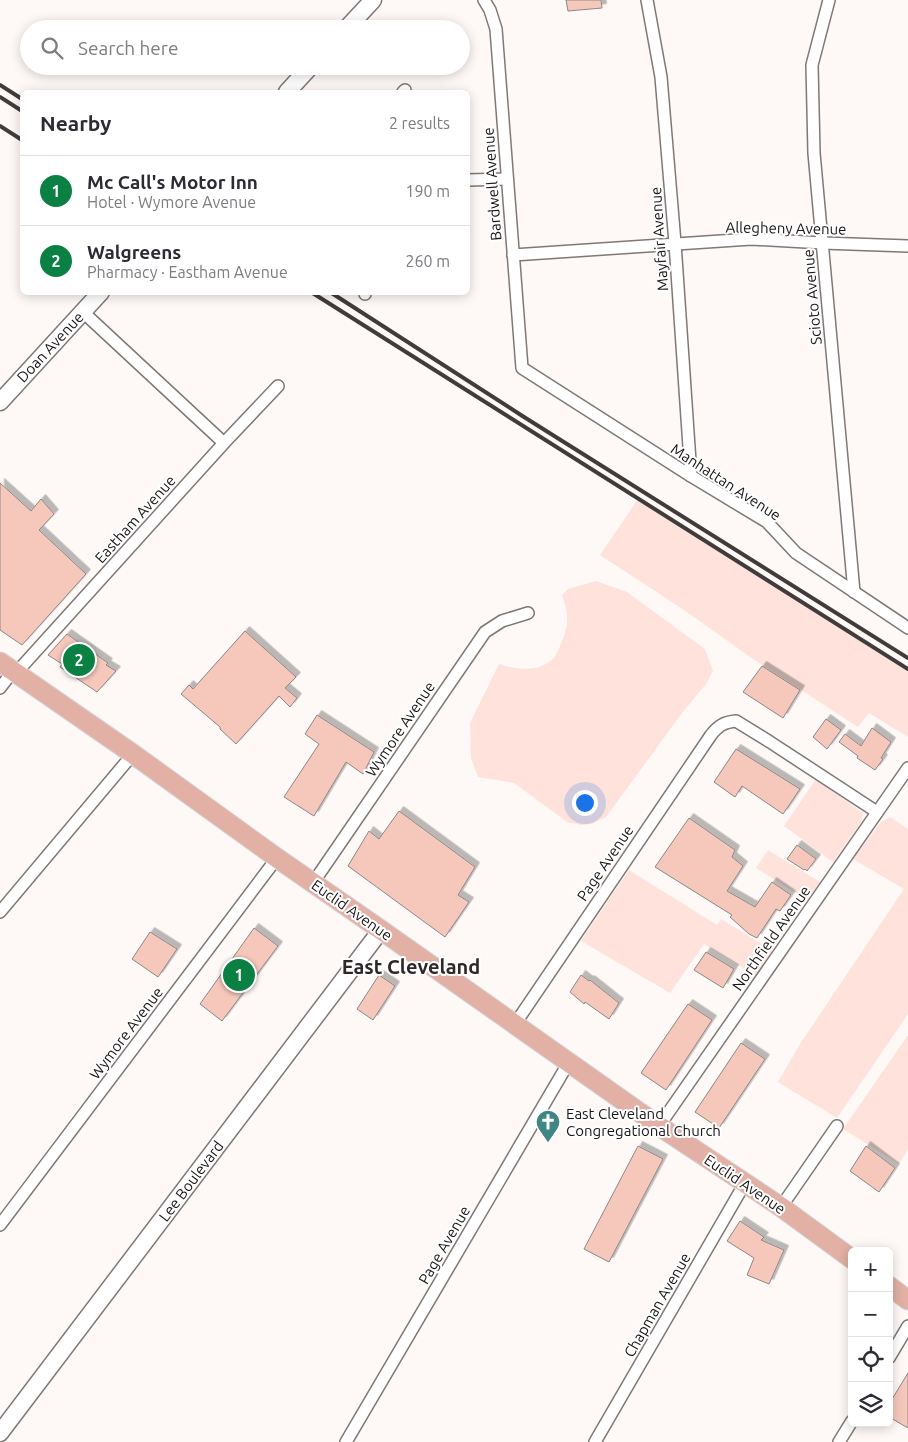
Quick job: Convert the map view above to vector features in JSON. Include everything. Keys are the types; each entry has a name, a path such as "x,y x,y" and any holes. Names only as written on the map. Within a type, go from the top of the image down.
{"main road":[{"name":"Euclid Avenue","path":"9,669 134,754 277,858 848,1256"},
{"path":"893,1289 908,1300"}],"street":[{"path":"354,20 373,0"},
{"name":"Bardwell Avenue","path":"484,0 490,10 496,29 522,368"},
{"name":"Mayfair Avenue","path":"648,0 661,77 691,476"},
{"name":"Scioto Avenue","path":"829,0 812,64 814,153 854,592"},
{"path":"289,90 303,75"},
{"path":"470,180 507,179"},
{"name":"Allegheny Avenue","path":"513,255 752,239 908,246"},
{"name":"Doan Avenue","path":"0,402 98,295"},
{"path":"83,312 224,443"},
{"name":"Manhattan Avenue","path":"522,368 767,522 796,553 908,628"},
{"name":"Eastham Avenue","path":"0,688 9,669 278,386"},
{"name":"Wymore Avenue","path":"314,883 485,632 502,621 528,613"},
{"name":"Page Avenue","path":"515,1024 705,742 724,723 736,721 877,812"},
{"path":"0,912 134,754"},
{"name":"Northfield Avenue","path":"659,1126 908,768"},
{"name":"Wymore Avenue","path":"0,1225 277,858"},
{"name":"Lee Boulevard","path":"0,1433 381,930"},
{"name":"Page Avenue","path":"346,1442 569,1062"},
{"path":"781,1208 838,1126"},
{"name":"Chapman Avenue","path":"595,1442 745,1183"},
{"path":"893,1351 908,1326"},
{"path":"839,1442 848,1427"}],"shaded area":[{"path":"638,499 908,669 908,737 869,713 858,727 753,659 681,608 600,555"},
{"path":"596,581 627,592 705,649 713,671 706,684 682,713 606,817 592,824 581,825 567,822 514,783 478,777 471,758 470,723 499,664 513,668 528,669 541,666 554,658 567,625 567,614 562,595 568,589"},
{"path":"816,779 863,813 861,822 833,862 784,826"},
{"path":"888,818 892,818 908,829 908,1014 837,1118 778,1082 800,1044 904,889 853,859 880,823"},
{"path":"768,850 820,882 807,900 756,868"},
{"path":"629,870 717,925 721,919 773,951 756,976 704,944 670,993 581,941"},
{"path":"908,1035 908,1149 899,1164 843,1129"}],"building":[{"path":"566,0 601,0 602,8 568,11"},
{"path":"0,483 31,511 41,499 54,514 39,530 86,574 22,645 0,630"},
{"path":"245,631 296,677 285,688 297,698 290,707 279,696 236,744 220,727 181,694 189,685 193,689"},
{"path":"67,634 108,663 106,665 116,671 97,692 60,667 62,664 48,655"},
{"path":"762,666 800,690 783,718 743,692"},
{"path":"317,715 374,752 363,774 346,762 314,816 284,797 319,744 305,734"},
{"path":"826,719 841,730 827,749 813,737"},
{"path":"872,728 891,742 875,770 857,758 858,756 839,742 845,734 861,746"},
{"path":"736,749 800,789 783,814 742,786 735,797 714,782"},
{"path":"399,811 475,867 458,895 469,902 445,937 348,866 369,831 379,839"},
{"path":"689,818 735,850 732,857 743,866 727,891 755,907 772,882 791,895 780,911 776,909 757,938 749,934 730,917 732,915 655,867"},
{"path":"797,845 816,859 807,871 787,859"},
{"path":"254,928 278,946 222,1021 200,1004"},
{"path":"150,932 177,949 158,977 132,959"},
{"path":"706,952 734,969 723,988 694,970"},
{"path":"379,975 395,986 373,1020 357,1009"},
{"path":"581,975 619,1003 609,1019 585,1002 584,1004 570,992"},
{"path":"688,1004 712,1020 666,1090 641,1073"},
{"path":"741,1043 765,1059 719,1128 695,1112"},
{"path":"638,1146 663,1159 609,1262 584,1249"},
{"path":"866,1146 895,1168 879,1192 850,1171"},
{"path":"740,1221 764,1237 761,1240 784,1250 769,1284 747,1275 754,1258 727,1241"},
{"path":"908,1373 908,1428 893,1419 893,1397"}],"railway":[{"path":"0,85 20,98"},
{"path":"0,97 20,110"},
{"path":"0,126 20,139"},
{"path":"316,295 908,669"},
{"path":"335,295 524,417 908,658"}],"place":[{"name":"Walgreens","path":"79,660"},
{"name":"Mc Call's Motor Inn","path":"239,975"},
{"name":"East Cleveland Congregational Church","path":"548,1143"}],"district":[{"name":"East Cleveland","path":"411,966"}]}
